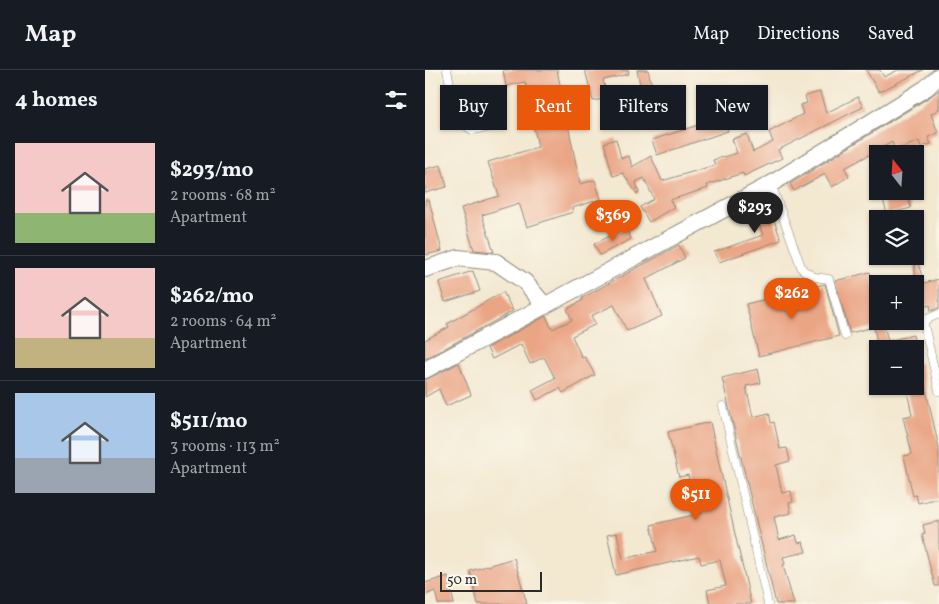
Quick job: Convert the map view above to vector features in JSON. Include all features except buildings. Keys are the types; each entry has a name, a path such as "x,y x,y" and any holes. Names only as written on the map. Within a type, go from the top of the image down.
{"street":[{"path":"425,370 771,184 926,88 939,76"},
{"path":"425,269 458,258 495,262 525,282 545,306"}],"lane":[{"path":"447,70 450,85"},
{"path":"771,184 803,269 814,277 829,279 845,336"},
{"path":"939,314 925,320 924,324 939,391"},
{"path":"723,406 768,604"}]}
